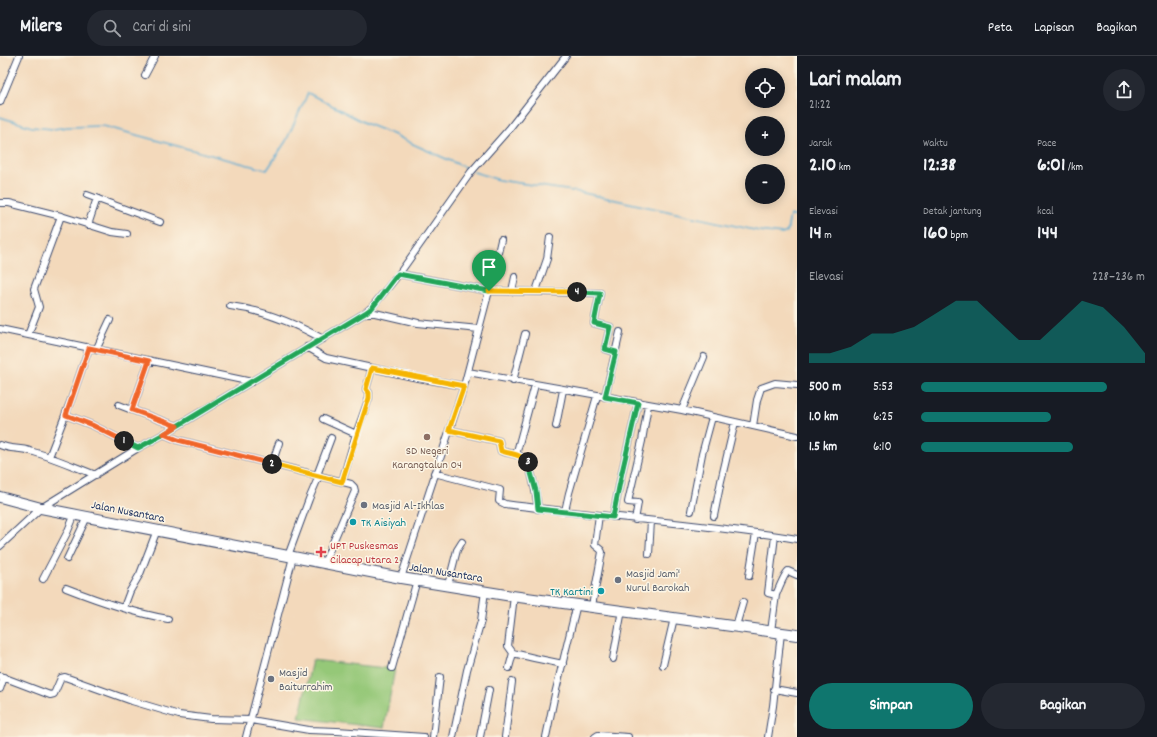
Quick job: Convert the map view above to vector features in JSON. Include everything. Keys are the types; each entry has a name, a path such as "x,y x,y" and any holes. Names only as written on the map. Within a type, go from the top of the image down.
{"highway":[{"name":"Jalan Nusantara","path":"0,498 41,508 401,578 514,596 797,635"}],"street":[{"path":"0,102 19,56"},
{"path":"145,75 155,56"},
{"path":"0,546 41,508 138,448 252,382 372,308 473,170 509,129 566,56"},
{"path":"87,195 160,222"},
{"path":"88,225 97,198"},
{"path":"0,203 9,203 61,216 112,232 127,234"},
{"path":"28,335 39,307 34,289 61,216"},
{"path":"536,291 547,259 550,236"},
{"path":"401,578 464,386 501,240"},
{"path":"398,274 489,291 600,293 594,323 610,327 605,349 616,352"},
{"path":"512,291 515,277"},
{"path":"230,306 257,311 284,320 323,339"},
{"path":"365,313 375,313 418,323 479,329"},
{"path":"49,457 93,349 110,320"},
{"path":"0,329 252,382"},
{"path":"605,397 620,332"},
{"path":"513,380 525,334"},
{"path":"307,347 326,358 464,386"},
{"path":"682,410 704,357"},
{"path":"132,410 149,361"},
{"path":"342,482 356,434 369,398 369,393 366,389 372,368"},
{"path":"468,372 682,410 797,436"},
{"path":"753,426 757,400 761,388 775,383 797,385"},
{"path":"516,455 535,385"},
{"path":"556,426 563,390"},
{"path":"565,511 597,396"},
{"path":"613,517 638,403"},
{"path":"635,520 638,503 628,502 642,441 648,404"},
{"path":"119,405 177,426"},
{"path":"66,415 92,425 138,448"},
{"path":"691,511 702,454 712,417"},
{"path":"323,419 356,434"},
{"path":"714,516 735,422"},
{"path":"449,430 499,441 501,451 524,458 528,463 536,491 538,509"},
{"path":"164,434 178,440 351,484 355,491 324,563"},
{"path":"246,737 291,556 309,499 331,438"},
{"path":"272,464 279,443"},
{"path":"0,445 9,449 22,448 96,475"},
{"path":"434,474 500,490 499,500 502,503 538,509 635,520 687,524 797,539"},
{"path":"43,579 76,514"},
{"path":"592,606 602,552 595,545 599,515"},
{"path":"67,559 88,517"},
{"path":"649,554 651,521"},
{"path":"124,607 130,591 140,574 157,530"},
{"path":"749,576 756,533"},
{"path":"776,536 768,593 776,596"},
{"path":"448,585 458,550 462,542"},
{"path":"768,737 774,689 776,596 783,581 784,575 788,571 797,576"},
{"path":"392,668 417,580"},
{"path":"66,588 153,616 168,618"},
{"path":"453,737 467,670 480,627 485,591"},
{"path":"514,596 508,646 513,653 563,664"},
{"path":"736,626 743,602"},
{"path":"546,737 577,604"},
{"path":"613,659 622,610"},
{"path":"663,665 674,618"},
{"path":"509,668 513,653"},
{"path":"0,688 2,677 50,695 54,694 61,678 65,677 145,705 179,715 211,720 251,720 309,730 424,737"},
{"path":"433,737 440,677"},
{"path":"505,737 512,682"},
{"path":"774,689 797,693"},
{"path":"480,737 489,690"},
{"path":"595,737 598,735 628,737"}],"green space":[{"path":"312,660 395,669 384,728 299,718"}],"waterway":[{"path":"0,117 32,127 53,129 103,126 267,170 286,141 308,93 367,124 395,135 471,170"},
{"path":"474,172 499,180 579,192 759,231 782,234 787,232 790,215 797,217"}],"place":[{"name":"SD Negeri Karangtalun 04","path":"427,437"},
{"name":"Masjid Al-Ikhlas","path":"364,505"},
{"name":"TK Aisiyah","path":"353,522"},
{"name":"UPT Puskesmas Cilacap Utara 2","path":"321,552"},
{"name":"Masjid Jami' Nurul Barokah","path":"618,580"},
{"name":"TK Kartini","path":"601,591"},
{"name":"Masjid Baiturrahim","path":"271,679"}],"route":[{"path":"489,291 398,274 372,308 365,313 307,347 252,382 164,434 138,448 92,425 66,415 89,348 149,361 132,410 177,426 164,434 178,440 342,482 356,434 369,398 369,393 366,389 372,368 464,386 449,430 499,441 502,452 518,455 524,458 528,463 536,491 538,509 613,517 638,403 605,397 616,352 605,349 610,327 594,323 600,293 570,291 489,291"}]}
